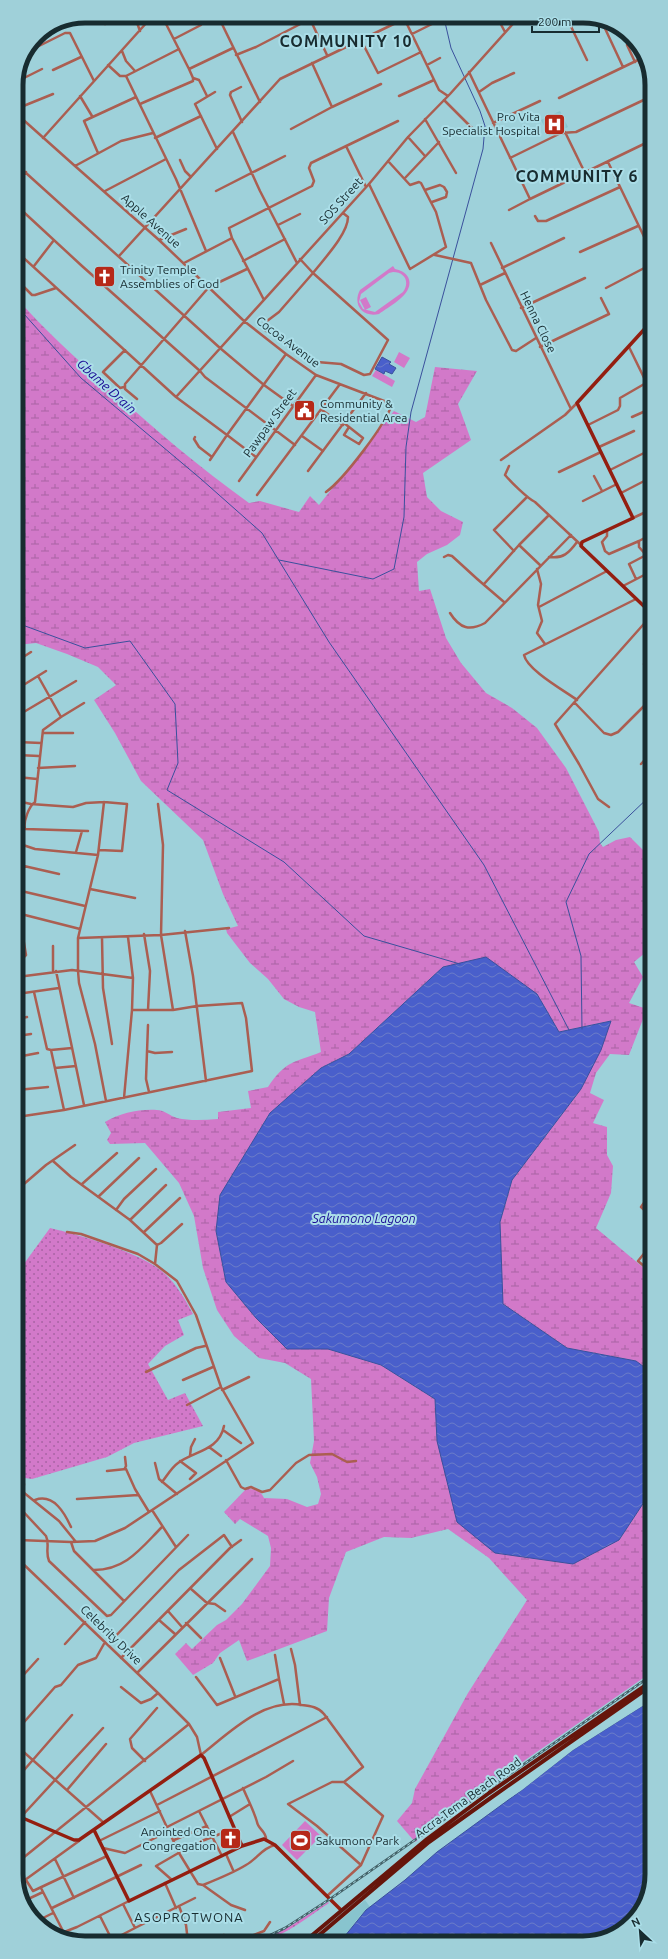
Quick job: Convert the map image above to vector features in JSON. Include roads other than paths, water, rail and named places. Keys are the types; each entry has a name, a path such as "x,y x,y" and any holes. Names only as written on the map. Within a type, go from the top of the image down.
{"main road":[{"name":"Accra-Tema Beach Road","path":"317,1936 427,1839 489,1793 645,1686"},
{"name":"Accra-Tema Beach Road","path":"312,1936 436,1838 645,1690"}],"street":[{"path":"137,23 140,31"},
{"path":"43,138 147,23"},
{"path":"166,23 194,78 199,80 207,96"},
{"path":"236,55 302,23"},
{"path":"312,23 327,55"},
{"path":"119,256 280,79 394,23"},
{"path":"406,23 434,80 441,92 448,96"},
{"path":"412,34 434,23"},
{"path":"501,23 505,32"},
{"name":"SOS Street","path":"176,397 368,186 408,137 448,96 513,23"},
{"path":"569,23 586,60"},
{"path":"222,24 260,102"},
{"path":"174,39 200,25"},
{"path":"604,27 623,67"},
{"path":"36,48 68,32 94,81"},
{"path":"363,44 378,73 421,52"},
{"path":"627,45 643,72"},
{"path":"189,69 233,48"},
{"path":"108,65 120,76 126,76 179,49"},
{"path":"122,50 128,63 135,71"},
{"path":"53,70 81,57"},
{"path":"427,65 440,58"},
{"path":"559,98 637,61"},
{"path":"312,63 332,107"},
{"path":"24,77 42,70"},
{"path":"469,72 530,199"},
{"path":"479,92 492,83 514,72"},
{"path":"126,76 180,189 206,251"},
{"path":"140,104 190,83 194,78"},
{"path":"399,96 434,80"},
{"path":"291,129 332,107 381,84"},
{"path":"241,87 231,92 230,95 242,122"},
{"path":"215,92 195,104 217,149"},
{"path":"23,107 53,94"},
{"path":"80,96 92,116"},
{"path":"98,153 84,122 92,116 136,97"},
{"path":"510,158 565,132 576,132 645,99"},
{"path":"444,100 477,133"},
{"path":"493,123 540,101"},
{"path":"156,138 201,116"},
{"path":"425,119 456,174"},
{"name":"Apple Avenue","path":"23,121 145,227 244,321"},
{"path":"264,300 232,238 229,231 230,227 312,186 314,180 309,165 398,121"},
{"path":"233,132 252,174 297,263"},
{"path":"565,132 584,173"},
{"path":"74,166 121,141 153,133"},
{"path":"408,137 425,156"},
{"path":"405,178 439,142"},
{"path":"509,210 645,144"},
{"path":"346,146 409,267 413,268 445,249 446,246 432,202 420,182 411,185 388,161"},
{"path":"216,191 285,156"},
{"path":"105,191 166,159"},
{"path":"180,160 185,171 191,177"},
{"path":"608,162 645,240"},
{"path":"23,170 220,348 264,385 293,406"},
{"path":"23,175 26,172"},
{"path":"425,190 440,185 444,187 447,192 446,196 432,202"},
{"path":"535,216 538,221 546,221 620,187"},
{"path":"23,211 164,338 205,377 246,410 295,445"},
{"path":"300,259 313,273 388,340 370,374 364,375 341,364 317,362 285,344 263,329 263,324 278,312 313,273 334,248 348,223 348,218 342,213"},
{"path":"278,225 300,214"},
{"path":"580,252 638,226"},
{"path":"159,240 186,229"},
{"path":"184,263 232,238"},
{"path":"502,268 564,238"},
{"path":"243,261 285,239"},
{"path":"34,266 54,240"},
{"name":"Henna Close","path":"491,243 504,273 571,409"},
{"path":"435,255 471,263 480,285 512,350 516,351 536,338"},
{"path":"23,257 176,397 256,457"},
{"path":"606,288 645,268"},
{"path":"124,387 124,384 141,364 209,287 247,269"},
{"path":"480,285 504,273"},
{"path":"521,308 586,278"},
{"path":"23,286 35,295 56,288"},
{"path":"540,347 609,314 601,298"},
{"name":"Cocoa Avenue","path":"244,321 286,354 316,375 391,402 392,405 376,433 332,488 326,492"},
{"path":"501,460 565,415 645,329"},
{"path":"629,347 645,380"},
{"path":"125,350 104,372 120,388 124,387 137,399"},
{"path":"195,437 194,439 199,446 211,458 286,354"},
{"name":"Pawpaw Street","path":"240,481 274,430 316,375"},
{"path":"258,495 340,384"},
{"path":"588,425 618,410 620,406 620,398 645,384"},
{"path":"308,471 366,393"},
{"path":"577,403 633,518"},
{"path":"322,410 349,427 363,438 359,444 344,435 349,427"},
{"path":"632,417 645,411"},
{"path":"599,447 634,431"},
{"path":"302,436 324,451"},
{"path":"559,472 601,452"},
{"path":"610,470 644,453"},
{"path":"509,466 506,475 518,486 527,498 535,502 548,516 571,535 582,548 645,607"},
{"path":"594,476 602,491"},
{"path":"620,493 645,481"},
{"path":"583,501 616,484"},
{"path":"514,551 494,530 527,498"},
{"path":"548,557 556,558 567,554 579,543 645,512"},
{"path":"484,584 548,516"},
{"path":"607,530 607,536 602,542 609,554 645,538"},
{"path":"450,613 458,623 468,629 474,628 488,620 540,565 571,535"},
{"path":"639,542 639,547 645,554"},
{"path":"519,546 540,565"},
{"path":"444,557 448,555 452,556 479,582 484,584 504,602"},
{"path":"636,579 629,564 645,556"},
{"path":"537,569 541,584 539,607 542,621 538,633 545,644"},
{"path":"539,607 608,571"},
{"path":"623,586 645,574"},
{"path":"577,700 548,680 525,658 525,654 636,599"},
{"path":"609,807 598,799 555,724 645,623"},
{"path":"23,657 31,652"},
{"path":"23,685 46,671"},
{"path":"38,676 61,717"},
{"path":"23,712 76,681"},
{"path":"84,703 46,727 43,733 39,756 35,802 31,804 24,825 25,830 88,831"},
{"path":"575,703 604,733 611,735 618,732 645,704"},
{"path":"43,733 73,733"},
{"path":"23,742 41,743"},
{"path":"23,755 39,756"},
{"path":"641,764 645,760"},
{"path":"38,768 75,766"},
{"path":"23,778 37,779"},
{"path":"23,802 73,807 86,803 104,802 127,804 122,850 99,850"},
{"path":"104,802 99,850 78,938 78,971 79,983 95,1044 106,1101"},
{"path":"158,804 163,845 161,935 173,1010"},
{"path":"76,852 82,831"},
{"path":"23,845 35,849 98,855"},
{"path":"23,870 24,866 59,874"},
{"path":"90,889 135,898"},
{"path":"23,891 85,906"},
{"path":"23,915 80,929"},
{"path":"78,938 128,937 144,934 161,935 185,931 229,928"},
{"path":"185,931 194,976 196,1006 206,1081"},
{"path":"144,934 150,971 148,1010"},
{"path":"23,937 26,955 23,958"},
{"path":"124,1098 132,1010 133,978 128,937"},
{"path":"102,938 102,975 112,1044"},
{"path":"53,946 54,971 84,1105"},
{"path":"23,976 54,971 78,971 133,978"},
{"path":"23,993 59,988"},
{"path":"34,992 47,1049 72,1048"},
{"path":"23,1116 64,1110 252,1071 246,1018 242,1003 196,1006 173,1010 132,1010"},
{"path":"148,1025 146,1079 149,1092"},
{"path":"23,1035 31,1034"},
{"path":"51,1050 64,1110"},
{"path":"146,1051 155,1053 172,1052"},
{"path":"23,1056 38,1053"},
{"path":"55,1068 76,1066"},
{"path":"23,1089 48,1087"},
{"path":"23,1185 41,1169 75,1145"},
{"path":"82,1184 117,1153"},
{"path":"98,1197 140,1158"},
{"path":"53,1161 98,1197 130,1220 157,1245"},
{"path":"116,1210 124,1199 156,1169"},
{"path":"130,1220 166,1185"},
{"path":"144,1232 180,1198"},
{"path":"645,1201 640,1207 645,1211"},
{"path":"157,1245 182,1224"},
{"path":"23,1540 76,1542 104,1538 125,1528 253,1443 222,1389 205,1346 196,1315 177,1281 155,1264 136,1253 80,1234 67,1232"},
{"path":"155,1264 157,1245"},
{"path":"645,1252 638,1261 645,1267"},
{"path":"146,1372 196,1348 205,1346"},
{"path":"183,1380 213,1367"},
{"path":"187,1405 249,1378"},
{"path":"162,1482 180,1462 209,1447 223,1430 224,1426"},
{"path":"223,1430 241,1443"},
{"path":"190,1456 191,1447 195,1439"},
{"path":"209,1447 222,1456"},
{"path":"226,1460 241,1487 245,1489 251,1486 265,1492 270,1490 296,1464 309,1455 332,1454 347,1462 356,1461"},
{"path":"125,1457 125,1468 138,1495 176,1547"},
{"path":"180,1462 196,1473 190,1478"},
{"path":"155,1464 158,1477 177,1494"},
{"path":"107,1471 125,1468"},
{"path":"23,1492 35,1500 59,1521 76,1542"},
{"path":"77,1499 138,1495"},
{"path":"35,1500 42,1498 58,1505 62,1509 71,1528"},
{"path":"23,1511 43,1532 48,1542 46,1553 49,1561 106,1616 111,1615 188,1535"},
{"path":"94,1570 113,1567 130,1560 162,1527"},
{"path":"23,1723 55,1687 60,1686 78,1665 96,1658 107,1643 186,1563 224,1535 232,1547"},
{"path":"121,1658 190,1588 241,1540"},
{"path":"71,1542 74,1551 124,1601"},
{"path":"137,1672 252,1559"},
{"name":"Celebrity Drive","path":"23,1564 107,1643 189,1724 197,1737 201,1755"},
{"path":"190,1588 207,1603 215,1604 225,1611"},
{"path":"168,1610 182,1627"},
{"path":"159,1620 175,1634"},
{"path":"65,1644 85,1622"},
{"path":"186,1623 201,1638"},
{"path":"291,1650 295,1665 300,1704"},
{"path":"275,1655 284,1704"},
{"path":"220,1658 235,1696"},
{"path":"23,1676 38,1659"},
{"path":"196,1677 217,1705 279,1678"},
{"path":"121,1687 141,1703 151,1700 158,1693"},
{"path":"35,1896 26,1880 79,1840 201,1755 247,1720 266,1710 284,1704 300,1704 320,1710 327,1717 363,1767 361,1771 344,1782 332,1782 288,1804 318,1826 361,1865"},
{"path":"145,1761 132,1748 130,1739 157,1708"},
{"path":"23,1772 72,1715"},
{"path":"156,1805 327,1717"},
{"path":"23,1858 189,1724"},
{"path":"23,1813 56,1780 103,1728"},
{"path":"67,1790 106,1744"},
{"path":"23,1752 104,1823"},
{"path":"201,1755 204,1758 228,1817 242,1846"},
{"path":"167,1826 221,1800 293,1761"},
{"path":"326,1896 361,1865 383,1816 344,1782"},
{"path":"243,1788 257,1816 257,1823 265,1834 266,1839"},
{"path":"150,1791 179,1853 198,1884 203,1885 231,1905 245,1910"},
{"path":"228,1817 250,1804"},
{"path":"100,1841 160,1811"},
{"path":"199,1811 222,1856"},
{"path":"23,1817 74,1840 79,1840"},
{"path":"174,1840 207,1826"},
{"path":"172,1880 156,1866 211,1836 233,1828"},
{"path":"94,1830 129,1901"},
{"path":"103,1848 125,1854 169,1831"},
{"path":"64,1933 242,1846 260,1839 266,1839 274,1845 343,1912"},
{"path":"203,1885 254,1860 267,1847 274,1845"},
{"path":"226,1854 233,1870"},
{"path":"33,1891 107,1856"},
{"path":"55,1858 74,1898"},
{"path":"52,1908 141,1865"},
{"path":"165,1883 186,1925 187,1936"},
{"path":"40,1888 64,1932"},
{"path":"28,1899 43,1892"},
{"path":"119,1936 195,1898"},
{"path":"123,1904 134,1928"},
{"path":"42,1919 54,1913"},
{"path":"100,1916 110,1936"},
{"path":"251,1936 264,1931 270,1922"}],"water":[{"path":"382,357 391,362 389,364 396,368 392,374 385,371 384,374 375,369"},
{"name":"Sakumono Lagoon","path":"486,957 537,994 559,1032 611,1021 601,1050 581,1089 512,1180 500,1222 503,1304 567,1348 636,1361 645,1368 645,1501 619,1540 573,1564 495,1553 457,1522 437,1441 435,1399 381,1365 328,1349 287,1349 256,1318 226,1282 216,1231 220,1195 270,1113 321,1068 349,1054 443,967"},
{"path":"645,1704 645,1874 642,1894 639,1901 633,1911 620,1911 620,1924 599,1934 583,1936 345,1936 366,1910 405,1880 437,1852 522,1790 573,1750"}],"waterway":[{"path":"279,560 373,579 394,569 404,517 406,447 411,412 483,149 485,126 480,111 451,48 445,23"},
{"name":"Gbame Drain","path":"23,313 81,378 201,479 262,533 329,642 484,865 569,1030"},
{"path":"23,625 85,648 130,641 175,704 178,763 167,790 284,862 364,936 460,964"},
{"path":"582,1029 581,956 566,902 589,854 645,801"}],"railway":[{"path":"268,1936 285,1928 330,1899 645,1680"}],"place":[{"name":"Pro Vita Specialist Hospital","path":"555,124"},
{"name":"Trinity Temple Assemblies of God","path":"105,277"},
{"name":"Community & Residential Area","path":"305,411"},
{"name":"Anointed One Congregation","path":"231,1839"},
{"name":"Sakumono Park","path":"301,1841"}],"district":[{"name":"COMMUNITY 10","path":"346,41"},
{"name":"COMMUNITY 6","path":"577,176"},
{"name":"ASOPROTWONA","path":"189,1917"}]}
